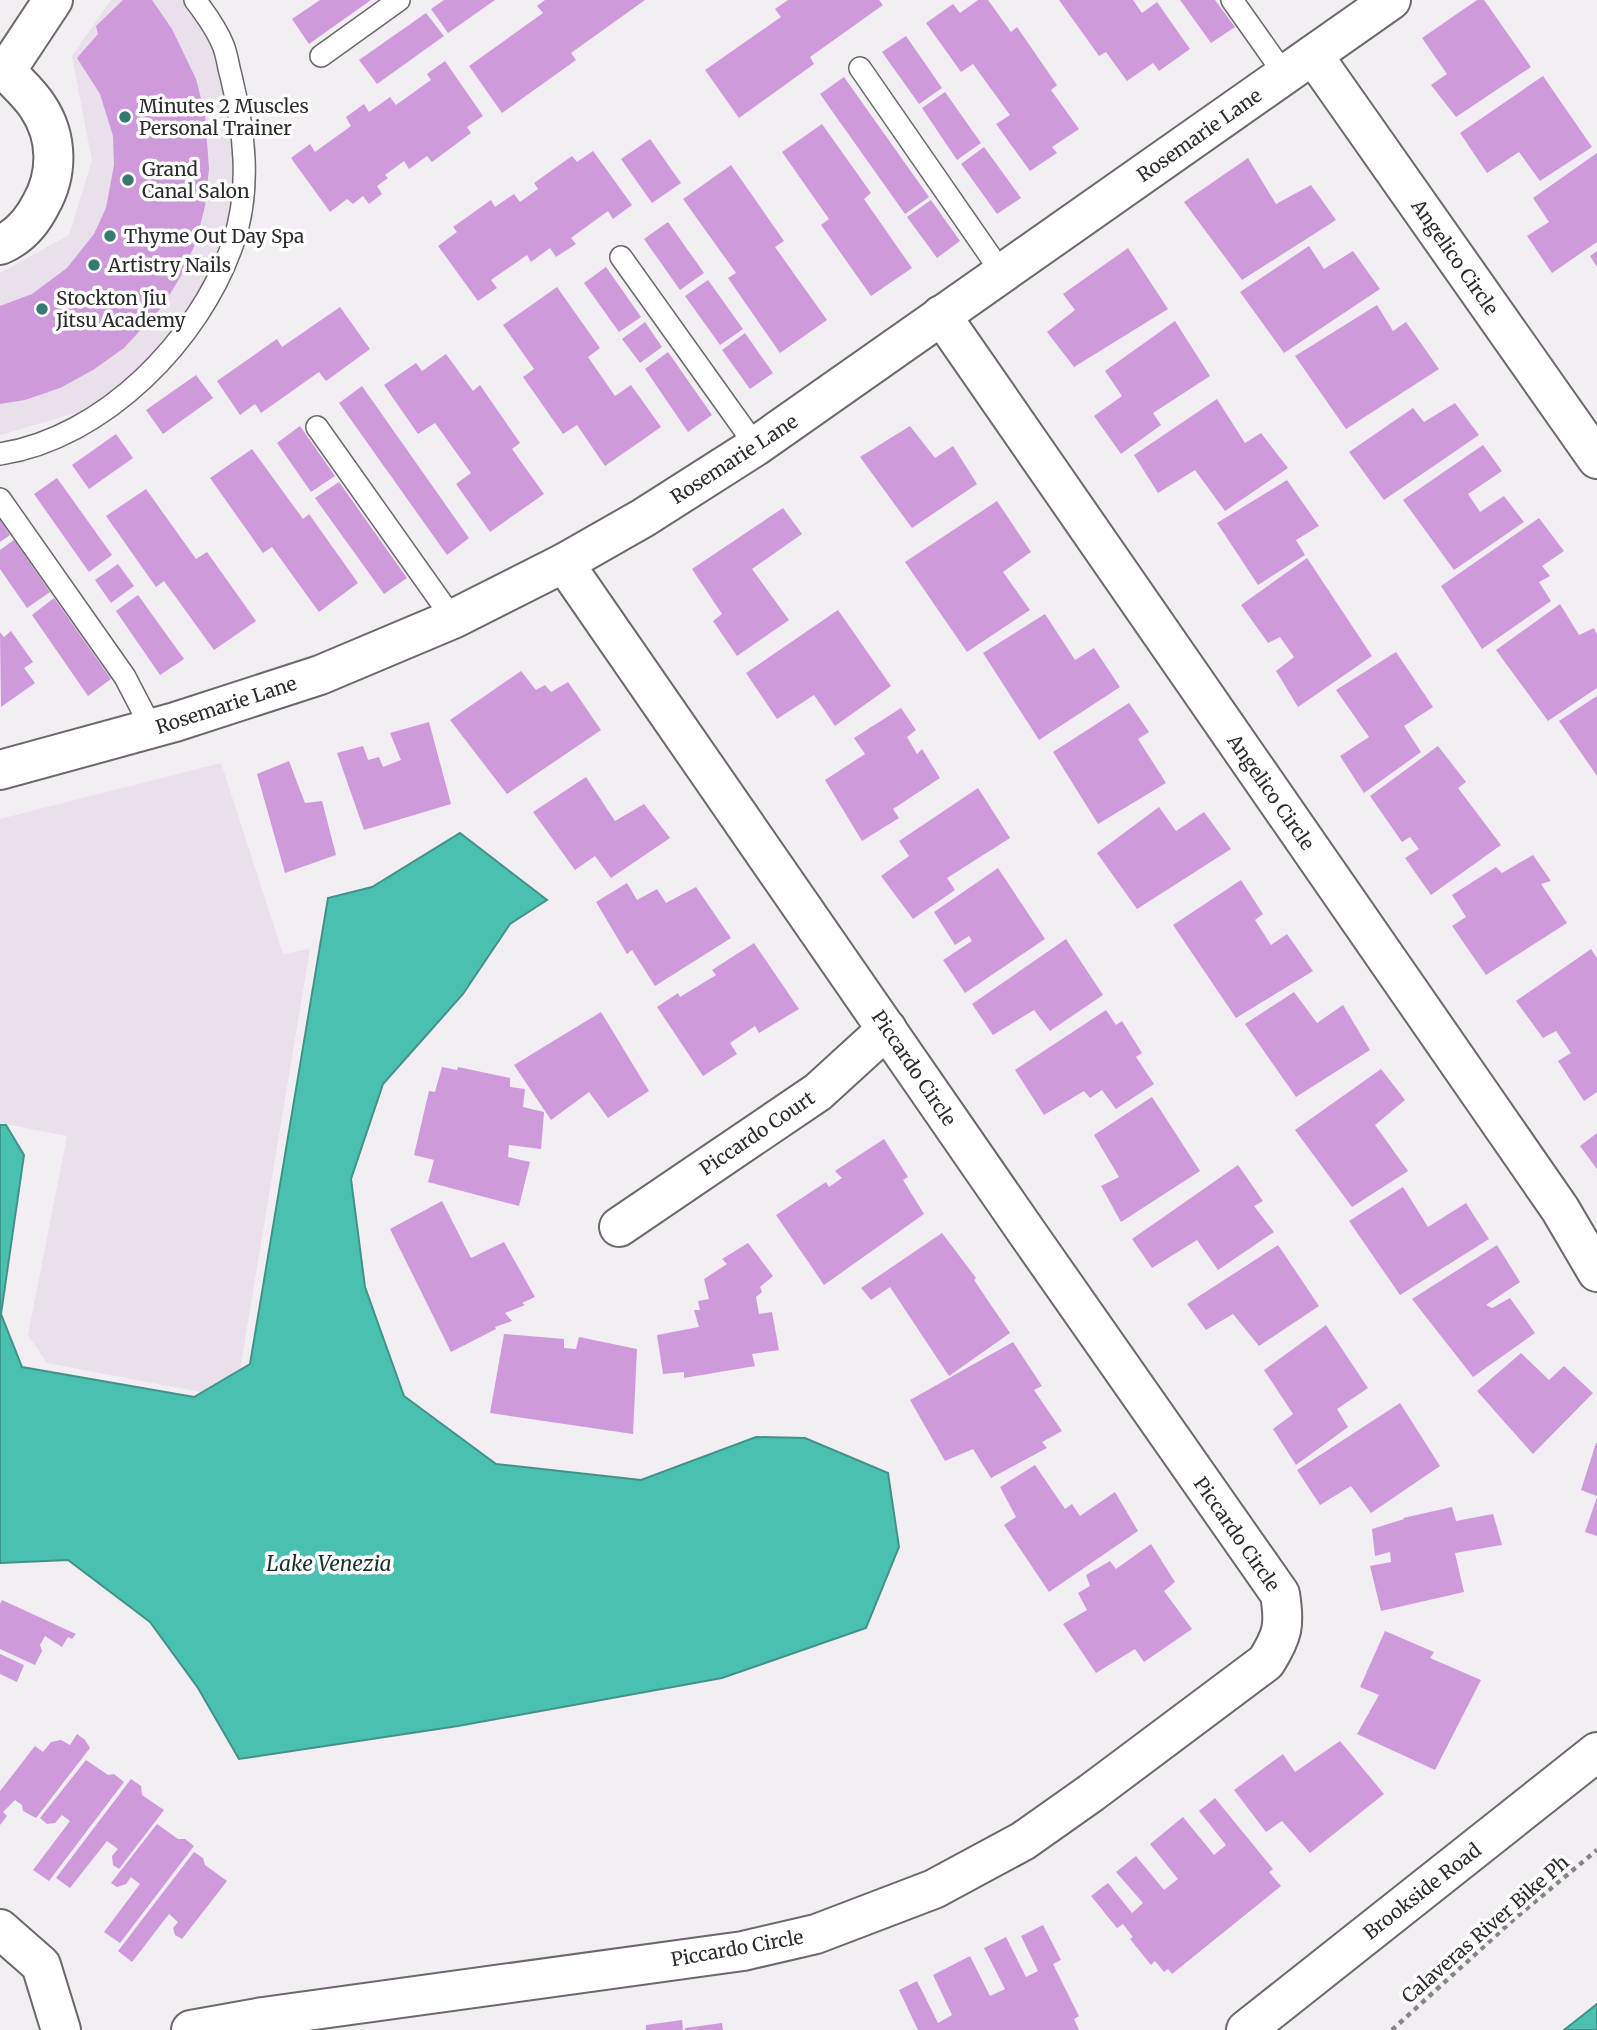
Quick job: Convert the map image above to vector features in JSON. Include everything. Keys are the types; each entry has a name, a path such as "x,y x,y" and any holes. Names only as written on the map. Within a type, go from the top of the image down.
{"street":[{"path":"0,245 21,232 33,219 51,187 55,159 48,128 38,108 3,71 52,0"},
{"name":"Rosemarie Lane","path":"0,770 152,729 320,675 453,619 564,563 643,518 756,446 1391,0"},
{"name":"Angelico Circle","path":"1299,65 1597,459"},
{"name":"Angelico Circle","path":"941,316 1560,1209 1597,1272"},
{"name":"Piccardo Circle","path":"191,2030 262,2017 743,1951 816,1934 934,1889 1023,1840 1091,1793 1266,1662 1279,1640 1284,1621 1280,1594 564,563"},
{"name":"Piccardo Court","path":"619,1227 818,1092 887,1029"},
{"name":"Brookside Road","path":"1246,2030 1597,1752"},
{"path":"0,1929 41,1965 61,2030"}],"lane":[{"path":"0,454 52,439 86,423 115,403 155,369 208,299 234,242 244,189 244,137 223,45 195,0"},
{"path":"321,56 398,0"},
{"path":"1232,0 1299,65"},
{"path":"860,68 1002,273"},
{"path":"621,257 756,446"},
{"path":"317,427 453,619"},
{"path":"0,499 125,677 152,729"}],"path":[{"name":"Calaveras River Bike Ph","path":"1392,2030 1513,1920 1597,1850"}],"shaded area":[{"path":"111,0 199,0 252,168 216,299 124,399 0,435 0,273 69,235 92,161 72,56"},
{"path":"221,763 283,954 310,949 239,1376 211,1394 47,1363 28,1335 67,1136 0,1123 0,819"}],"water":[{"name":"Lake Venezia","path":"460,833 547,900 510,924 463,994 383,1084 351,1179 365,1287 404,1396 496,1464 641,1480 756,1437 805,1438 888,1473 899,1547 866,1628 722,1678 458,1726 239,1759 198,1688 150,1622 68,1560 0,1563 0,1125 6,1125 24,1155 1,1314 22,1367 194,1397 250,1364 328,898 372,887"},
{"path":"1597,2004 1597,2030 1564,2030"}],"building":[{"path":"123,0 152,0 172,29 196,79 205,114 209,169 205,206 196,242 181,276 162,307 124,348 93,370 60,388 25,400 0,404 0,306 32,294 67,268 94,234 106,208 114,165 113,136 100,94 77,58 98,34 96,26"},
{"path":"320,0 371,0 309,44 292,19"},
{"path":"444,0 495,0 448,33 431,9"},
{"path":"545,0 645,0 571,53 576,60 502,113 469,66 543,13 537,6"},
{"path":"788,0 879,0 883,5 810,57 814,64 739,118 705,70 781,17 775,9"},
{"path":"978,0 988,0 1011,32 1017,27 1057,85 1051,90 1079,129 1052,147 1057,153 1030,171 996,124 1010,115 973,64 961,72 926,23 953,4 960,13"},
{"path":"1059,0 1133,0 1142,13 1157,2 1190,49 1159,71 1153,63 1127,81 1106,52 1099,56"},
{"path":"1180,0 1215,0 1235,27 1211,43"},
{"path":"1477,0 1484,0 1531,67 1456,117 1431,85 1447,74 1422,38"},
{"path":"426,13 444,36 377,84 359,60"},
{"path":"906,36 942,88 919,104 882,52"},
{"path":"445,61 483,116 467,127 471,133 432,162 427,156 409,169 404,161 385,175 388,178 377,186 382,194 369,204 363,196 353,204 347,199 330,212 291,158 310,144 315,152 351,126 346,117 364,104 369,112 390,97 396,105 431,80 427,74"},
{"path":"1543,76 1592,147 1540,181 1519,152 1487,173 1460,133"},
{"path":"844,77 929,197 905,214 820,94"},
{"path":"945,92 981,143 957,160 922,108"},
{"path":"822,124 871,193 864,199 912,268 871,296 821,225 829,219 782,152"},
{"path":"650,139 681,183 652,203 621,159"},
{"path":"984,147 1021,198 997,214 961,164"},
{"path":"593,151 632,205 613,219 608,211 571,238 576,244 556,257 550,248 531,262 527,255 491,280 497,288 478,301 438,246 457,232 453,227 491,200 495,207 514,194 520,202 538,189 534,183 572,156 577,162"},
{"path":"1597,153 1597,242 1552,273 1527,236 1549,222 1533,198"},
{"path":"1248,158 1276,204 1311,185 1336,220 1242,280 1184,202"},
{"path":"731,165 784,241 775,247 827,320 780,353 728,278 736,273 683,199"},
{"path":"931,200 960,241 937,258 907,217"},
{"path":"668,222 704,273 680,290 644,239"},
{"path":"1309,246 1324,269 1353,251 1380,289 1284,353 1240,292"},
{"path":"1128,248 1168,309 1074,367 1047,332 1075,310 1063,294"},
{"path":"1597,251 1597,267 1590,256"},
{"path":"606,267 641,317 619,332 584,283"},
{"path":"708,280 743,329 720,345 685,296"},
{"path":"557,287 600,348 588,357 615,396 631,385 661,427 605,466 577,425 563,434 523,377 534,369 503,325"},
{"path":"1377,305 1393,331 1406,322 1439,369 1346,429 1295,356"},
{"path":"340,307 370,349 326,381 319,372 261,413 255,404 240,415 217,381 277,339 282,347"},
{"path":"1175,321 1210,376 1153,413 1161,425 1121,454 1094,416 1122,396 1105,371"},
{"path":"645,322 662,347 640,363 622,339"},
{"path":"745,333 773,373 750,389 722,350"},
{"path":"668,352 712,415 688,432 645,369"},
{"path":"446,354 473,391 480,385 520,443 512,449 544,494 490,532 456,484 471,473 435,423 418,434 384,385 416,363 422,371"},
{"path":"196,375 213,398 163,434 146,410"},
{"path":"362,386 469,538 447,555 339,403"},
{"path":"1217,399 1245,443 1261,433 1288,468 1225,511 1195,470 1158,493 1134,455"},
{"path":"1455,403 1479,435 1384,500 1349,452 1413,408 1424,422"},
{"path":"300,426 335,476 311,492 277,443"},
{"path":"910,426 935,458 953,446 977,484 912,528 860,457"},
{"path":"116,434 133,458 89,489 72,465"},
{"path":"1483,445 1502,471 1468,494 1480,512 1504,496 1524,522 1454,570 1403,500"},
{"path":"252,449 303,519 309,514 358,583 319,612 272,547 263,553 210,478"},
{"path":"57,478 112,555 89,572 34,494"},
{"path":"1287,480 1319,526 1296,540 1305,555 1258,585 1217,523"},
{"path":"339,482 407,578 384,594 315,498"},
{"path":"146,489 196,559 207,552 256,621 214,650 164,581 156,587 106,516"},
{"path":"997,501 1031,552 1003,572 1030,610 967,652 905,562"},
{"path":"783,508 802,534 752,569 789,620 737,656 713,621 722,614 692,569"},
{"path":"1539,518 1564,551 1542,566 1550,576 1539,582 1551,601 1482,649 1441,586"},
{"path":"0,520 10,535 0,542"},
{"path":"14,540 50,592 27,608 0,569 0,550"},
{"path":"1307,558 1372,656 1298,707 1276,671 1294,657 1280,637 1268,643 1241,605"},
{"path":"118,564 134,586 111,603 95,580"},
{"path":"138,595 184,659 160,675 116,611"},
{"path":"54,598 111,679 88,696 32,615"},
{"path":"1560,604 1579,635 1594,628 1597,635 1597,688 1548,721 1496,650"},
{"path":"838,610 891,686 835,726 814,695 777,719 746,673"},
{"path":"1045,614 1075,660 1094,648 1120,687 1039,740 983,653"},
{"path":"11,631 33,662 24,668 35,683 1,707 0,632 4,637"},
{"path":"1396,652 1433,707 1404,726 1421,752 1364,793 1340,756 1369,737 1336,690"},
{"path":"521,671 536,690 545,685 551,692 568,682 601,730 507,794 450,720"},
{"path":"1597,696 1597,776 1559,721"},
{"path":"1129,703 1149,732 1138,739 1166,783 1098,824 1053,752"},
{"path":"901,708 916,730 907,737 917,754 922,749 940,778 893,809 899,818 862,841 825,780 865,754 854,738"},
{"path":"429,722 451,804 364,830 337,753 363,746 368,760 379,757 383,767 401,760 390,733"},
{"path":"1438,746 1466,782 1458,788 1501,845 1431,895 1405,858 1419,849 1410,837 1402,842 1370,796"},
{"path":"289,761 305,803 322,801 336,855 285,873 257,774"},
{"path":"586,777 615,821 644,804 670,838 611,878 595,856 575,870 533,812"},
{"path":"978,788 1010,838 947,878 955,890 913,919 881,876 909,856 899,841"},
{"path":"1159,807 1176,831 1204,812 1231,849 1137,909 1097,853"},
{"path":"1533,855 1551,881 1541,884 1567,923 1486,975 1452,926 1466,917 1452,895 1496,867 1502,873"},
{"path":"998,868 1045,939 965,993 943,960 972,941 969,936 955,945 934,912"},
{"path":"1241,880 1263,914 1255,920 1271,945 1287,934 1313,971 1236,1018 1173,925"},
{"path":"627,883 637,900 657,889 666,903 696,887 731,938 655,986 632,950 627,954 596,902"},
{"path":"1066,939 1103,995 1050,1031 1034,1010 993,1035 972,1004"},
{"path":"754,943 799,1009 759,1033 755,1026 730,1043 737,1054 703,1076 657,1007 678,993 680,997 716,975 712,970"},
{"path":"1591,949 1597,958 1597,1092 1584,1101 1558,1061 1571,1053 1556,1031 1543,1038 1516,1001"},
{"path":"1294,992 1317,1023 1343,1005 1370,1050 1296,1097 1245,1024"},
{"path":"1106,1010 1116,1025 1122,1021 1142,1053 1136,1057 1154,1084 1116,1109 1102,1090 1090,1098 1084,1091 1044,1115 1015,1070"},
{"path":"601,1012 649,1091 608,1118 589,1092 551,1120 514,1065"},
{"path":"442,1067 457,1070 458,1067 510,1078 510,1087 525,1089 523,1107 544,1112 541,1149 509,1145 508,1157 530,1162 519,1206 428,1182 434,1160 414,1155 429,1091 435,1092"},
{"path":"1381,1069 1405,1100 1375,1125 1408,1171 1352,1207 1295,1130"},
{"path":"1152,1097 1200,1171 1121,1222 1101,1186 1119,1177 1094,1135"},
{"path":"1597,1133 1597,1169 1580,1146"},
{"path":"884,1139 908,1177 903,1180 924,1214 824,1285 776,1215 826,1182 829,1187 842,1178 835,1171"},
{"path":"1238,1165 1263,1201 1254,1206 1274,1232 1218,1270 1197,1240 1152,1268 1132,1239"},
{"path":"1403,1187 1428,1227 1466,1203 1489,1239 1400,1295 1349,1221"},
{"path":"442,1201 471,1258 504,1242 535,1297 522,1303 525,1305 505,1313 512,1321 495,1327 496,1329 451,1352 390,1229"},
{"path":"942,1233 976,1278 974,1280 1010,1333 949,1376 890,1287 871,1300 861,1288"},
{"path":"748,1243 773,1276 760,1287 762,1292 756,1297 759,1314 772,1312 779,1350 752,1354 755,1366 684,1378 684,1372 663,1374 657,1335 699,1327 694,1310 700,1310 698,1301 709,1299 704,1279 727,1264 722,1259"},
{"path":"1278,1245 1319,1306 1259,1346 1233,1314 1206,1330 1187,1304"},
{"path":"1497,1245 1520,1282 1486,1305 1492,1308 1510,1298 1535,1333 1473,1377 1412,1299"},
{"path":"1326,1325 1368,1388 1337,1409 1348,1427 1296,1465 1273,1429 1293,1414 1264,1370"},
{"path":"504,1334 564,1339 564,1348 576,1349 579,1337 637,1349 633,1434 490,1413"},
{"path":"1013,1342 1042,1386 1034,1390 1062,1431 1042,1442 1047,1448 991,1478 973,1449 945,1461 910,1400"},
{"path":"1521,1353 1549,1380 1564,1366 1593,1393 1533,1454 1477,1391"},
{"path":"1400,1403 1440,1466 1371,1513 1351,1486 1320,1505 1297,1470"},
{"path":"1597,1443 1597,1496 1581,1490"},
{"path":"1035,1465 1065,1509 1072,1504 1080,1516 1115,1492 1138,1531 1049,1592 1004,1525 1016,1517 1000,1487"},
{"path":"1597,1497 1597,1536 1585,1532"},
{"path":"1452,1507 1456,1521 1493,1514 1502,1545 1455,1553 1464,1592 1381,1611 1370,1566 1391,1562 1390,1552 1375,1556 1372,1529 1403,1518"},
{"path":"1151,1544 1175,1582 1164,1591 1192,1629 1144,1662 1135,1649 1096,1673 1063,1624 1087,1610 1078,1593 1090,1586 1086,1575 1110,1561 1116,1569"},
{"path":"2,1600 76,1634 72,1639 68,1637 62,1647 45,1636 35,1665 0,1649"},
{"path":"1385,1631 1434,1652 1430,1658 1481,1680 1435,1770 1357,1734 1379,1695 1360,1687"},
{"path":"0,1654 24,1665 17,1682 0,1674"},
{"path":"77,1734 90,1748 36,1818 23,1811 22,1805 15,1800 3,1812 7,1816 0,1825 0,1791 35,1746 43,1752 51,1742 61,1740 70,1745"},
{"path":"1340,1741 1384,1794 1310,1853 1282,1821 1266,1832 1234,1790 1283,1754 1295,1772"},
{"path":"86,1760 124,1782 49,1881 33,1870 70,1821 62,1815 55,1823 47,1824 40,1818"},
{"path":"131,1779 141,1786 142,1795 164,1810 119,1869 113,1865 112,1856 118,1849 107,1841 70,1888 56,1878"},
{"path":"1215,1798 1273,1869 1269,1872 1281,1886 1172,1974 1168,1969 1164,1972 1155,1961 1151,1965 1130,1939 1133,1937 1123,1924 1117,1928 1091,1896 1108,1883 1132,1913 1143,1903 1116,1872 1136,1856 1164,1890 1178,1879 1150,1844 1183,1817 1214,1855 1226,1845 1199,1811"},
{"path":"157,1824 178,1839 185,1839 194,1846 120,1943 104,1932 140,1884 131,1877 126,1884 117,1887 111,1883"},
{"path":"194,1852 203,1858 205,1865 227,1881 182,1939 175,1935 173,1928 178,1922 169,1914 132,1962 118,1951"},
{"path":"1043,1925 1061,1960 1053,1964 1079,2016 1074,2019 1079,2030 918,2030 899,1990 917,1981 938,2023 952,2015 933,1975 970,1956 990,1996 1005,1989 984,1948 1006,1937 1026,1977 1038,1971 1021,1936"},
{"path":"682,2020 683,2030 646,2030 646,2025"},
{"path":"722,2023 723,2030 685,2030 685,2028"}],"place":[{"name":"Minutes 2 Muscles Personal Trainer","path":"125,117"},
{"name":"Grand Canal Salon","path":"128,180"},
{"name":"Thyme Out Day Spa","path":"110,236"},
{"name":"Artistry Nails","path":"94,265"},
{"name":"Stockton Jiu Jitsu Academy","path":"42,309"}]}
